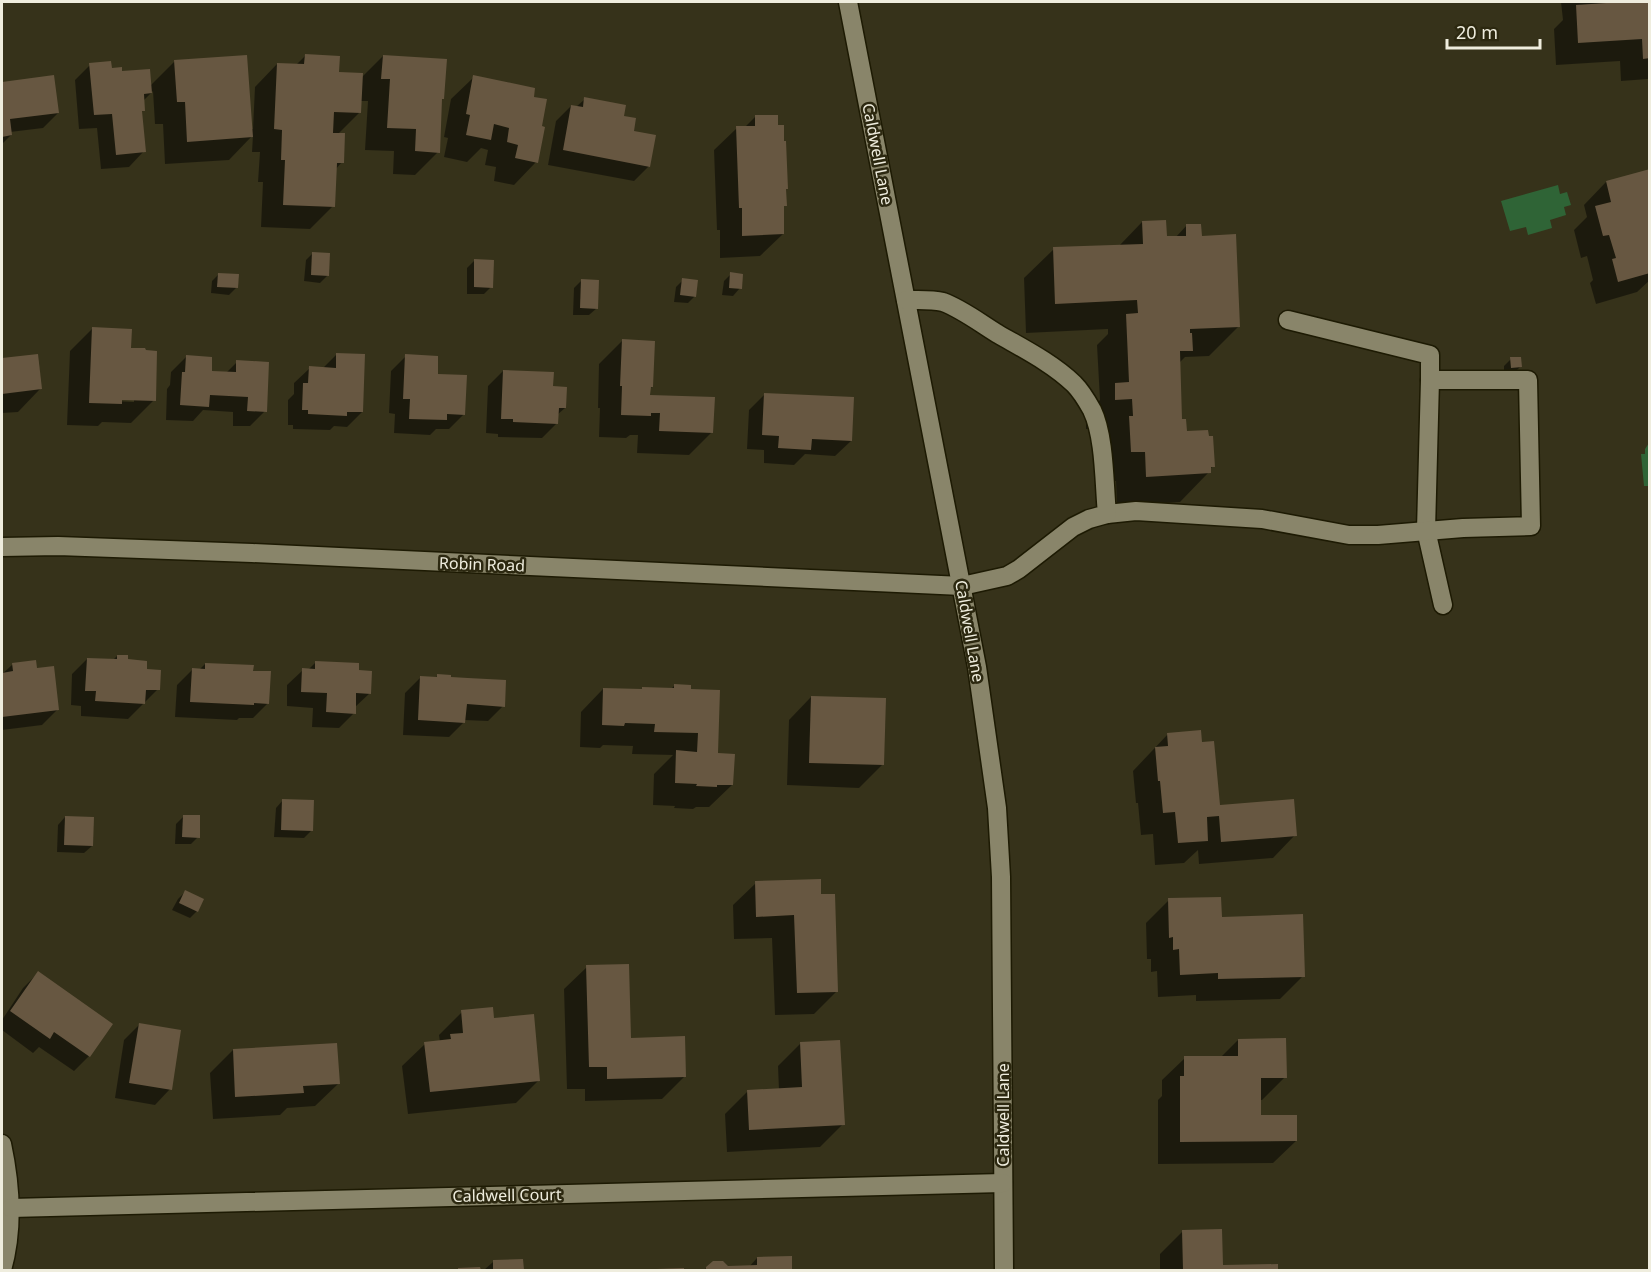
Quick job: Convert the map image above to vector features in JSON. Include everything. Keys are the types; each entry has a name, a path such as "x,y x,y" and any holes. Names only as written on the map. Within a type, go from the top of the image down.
{"street":[{"name":"Caldwell Lane","path":"848,2 977,667 997,808 1002,878 1004,1270"},
{"path":"906,300 941,302 961,311 1056,369 1074,384 1084,395 1094,413 1099,431 1107,514"},
{"path":"1288,321 1430,355 1426,530 1443,605"},
{"name":"Robin Road","path":"2,547 58,546 252,553 962,586 1006,576 1019,569 1073,527 1107,514 1136,511 1262,519 1349,535 1531,526 1528,380 1430,380"},
{"path":"2,1144 9,1185 10,1208 10,1234 2,1270"},
{"name":"Caldwell Court","path":"10,1208 1003,1182"}],"shaded area":[{"path":"1558,185 1560,194 1567,192 1571,205 1564,207 1566,215 1550,220 1552,228 1528,235 1526,227 1510,231 1501,201"},
{"path":"1649,443 1649,491 1648,486 1644,486 1641,454 1645,454"}],"building":[{"path":"1650,2 1650,58 1643,59 1642,39 1578,43 1576,5"},
{"path":"305,54 340,56 339,72 363,73 361,113 334,112 333,133 345,133 344,163 337,163 335,207 283,205 285,160 281,160 282,130 274,129 277,63 304,64"},
{"path":"247,55 253,137 187,142 185,102 177,102 174,60"},
{"path":"383,55 447,59 444,99 442,99 440,153 415,151 416,129 387,128 390,79 381,79"},
{"path":"111,61 112,68 122,67 122,71 150,69 152,93 144,94 145,111 142,111 146,152 116,155 112,114 94,115 89,63"},
{"path":"54,75 59,113 10,119 12,135 2,137 2,82"},
{"path":"473,75 535,88 534,97 547,99 542,126 545,127 538,163 515,158 518,145 507,142 509,128 494,124 491,140 466,135 470,115 466,114"},
{"path":"584,97 626,105 624,116 636,118 634,131 656,135 650,167 563,150 571,105 583,107"},
{"path":"755,115 778,115 778,125 784,125 788,189 786,189 787,206 784,206 784,234 742,236 736,126 755,126"},
{"path":"1650,169 1650,273 1618,282 1612,259 1616,258 1609,235 1603,236 1595,206 1611,202 1606,181"},
{"path":"1166,220 1167,236 1186,236 1186,224 1201,224 1202,236 1236,234 1240,327 1190,329 1193,351 1180,351 1182,419 1186,419 1187,431 1208,430 1209,436 1213,436 1215,467 1211,467 1211,473 1146,477 1145,452 1131,452 1129,416 1133,416 1132,399 1115,400 1115,383 1129,382 1126,314 1138,313 1137,300 1055,304 1053,247 1143,244 1142,221"},
{"path":"312,252 330,253 329,276 311,275"},
{"path":"474,259 494,260 493,288 474,287"},
{"path":"730,272 743,274 742,289 729,288"},
{"path":"218,273 239,274 238,288 217,287"},
{"path":"682,278 698,280 696,297 680,295"},
{"path":"581,279 599,280 598,309 580,308"},
{"path":"92,327 132,329 131,348 157,351 156,401 122,400 122,404 89,403"},
{"path":"622,339 655,341 653,387 651,387 650,395 715,397 713,433 659,431 660,413 651,413 651,416 621,415"},
{"path":"336,353 365,354 363,412 347,412 347,416 308,414 308,410 302,410 303,383 308,383 309,366 336,368"},
{"path":"38,354 42,389 2,394 2,358"},
{"path":"405,354 438,356 438,374 467,375 465,415 447,414 447,420 409,419 410,399 403,399"},
{"path":"186,355 212,357 212,371 236,372 236,360 269,362 267,412 247,411 248,397 210,395 209,407 180,405 182,372 185,372"},
{"path":"1510,357 1521,357 1522,367 1511,368"},
{"path":"503,370 554,372 553,386 567,387 566,408 559,408 558,424 513,422 513,419 501,419"},
{"path":"764,393 854,397 852,441 812,439 811,450 778,448 779,436 762,435"},
{"path":"117,655 128,655 128,659 147,661 147,669 161,670 160,690 146,690 145,704 95,701 96,691 85,691 87,658 117,659"},
{"path":"36,660 37,668 54,666 59,710 2,717 2,673 13,671 12,663"},
{"path":"315,661 359,663 359,670 372,671 371,694 356,693 356,714 326,712 327,693 301,692 302,668 315,669"},
{"path":"205,663 254,665 253,671 271,671 269,704 190,702 192,668 205,669"},
{"path":"437,674 506,680 505,707 467,704 465,723 418,720 420,676 437,677"},
{"path":"674,684 691,685 691,689 720,690 718,753 735,754 733,785 717,785 717,787 675,783 676,750 697,752 698,733 654,732 655,724 602,725 603,688 674,688"},
{"path":"811,696 886,698 884,765 809,763"},
{"path":"1201,730 1202,742 1214,741 1220,805 1294,799 1297,836 1221,842 1219,816 1207,817 1208,841 1178,843 1175,812 1163,813 1155,747 1168,746 1167,733"},
{"path":"282,799 314,800 313,831 281,830"},
{"path":"183,815 200,815 200,838 182,837"},
{"path":"65,816 94,817 93,846 64,845"},
{"path":"821,879 821,894 835,894 838,992 797,993 794,915 756,917 755,881"},
{"path":"185,890 204,899 198,912 179,903"},
{"path":"1221,897 1222,917 1303,914 1305,977 1218,979 1218,973 1180,975 1179,949 1173,950 1173,937 1169,938 1168,898"},
{"path":"629,964 631,1038 685,1036 686,1077 607,1079 607,1067 589,1067 586,965"},
{"path":"38,971 113,1024 90,1057 54,1032 50,1039 10,1011"},
{"path":"493,1007 494,1018 534,1014 540,1081 430,1092 424,1042 451,1039 450,1034 463,1033 461,1010"},
{"path":"139,1023 181,1030 172,1090 129,1083"},
{"path":"1286,1038 1287,1078 1261,1078 1261,1115 1297,1115 1297,1141 1180,1142 1180,1076 1184,1076 1184,1056 1238,1056 1238,1039"},
{"path":"840,1040 845,1125 749,1130 747,1090 802,1087 800,1042"},
{"path":"337,1043 340,1084 303,1086 304,1093 235,1097 233,1049"},
{"path":"1222,1229 1223,1265 1278,1264 1278,1270 1183,1270 1182,1230"},
{"path":"792,1256 792,1270 706,1270 706,1267 713,1261 723,1261 728,1266 757,1265 757,1257"},
{"path":"523,1259 524,1270 493,1270 493,1260"},
{"path":"480,1267 481,1270 458,1270 458,1268"},
{"path":"684,1268 684,1270 656,1270 656,1269"}]}
